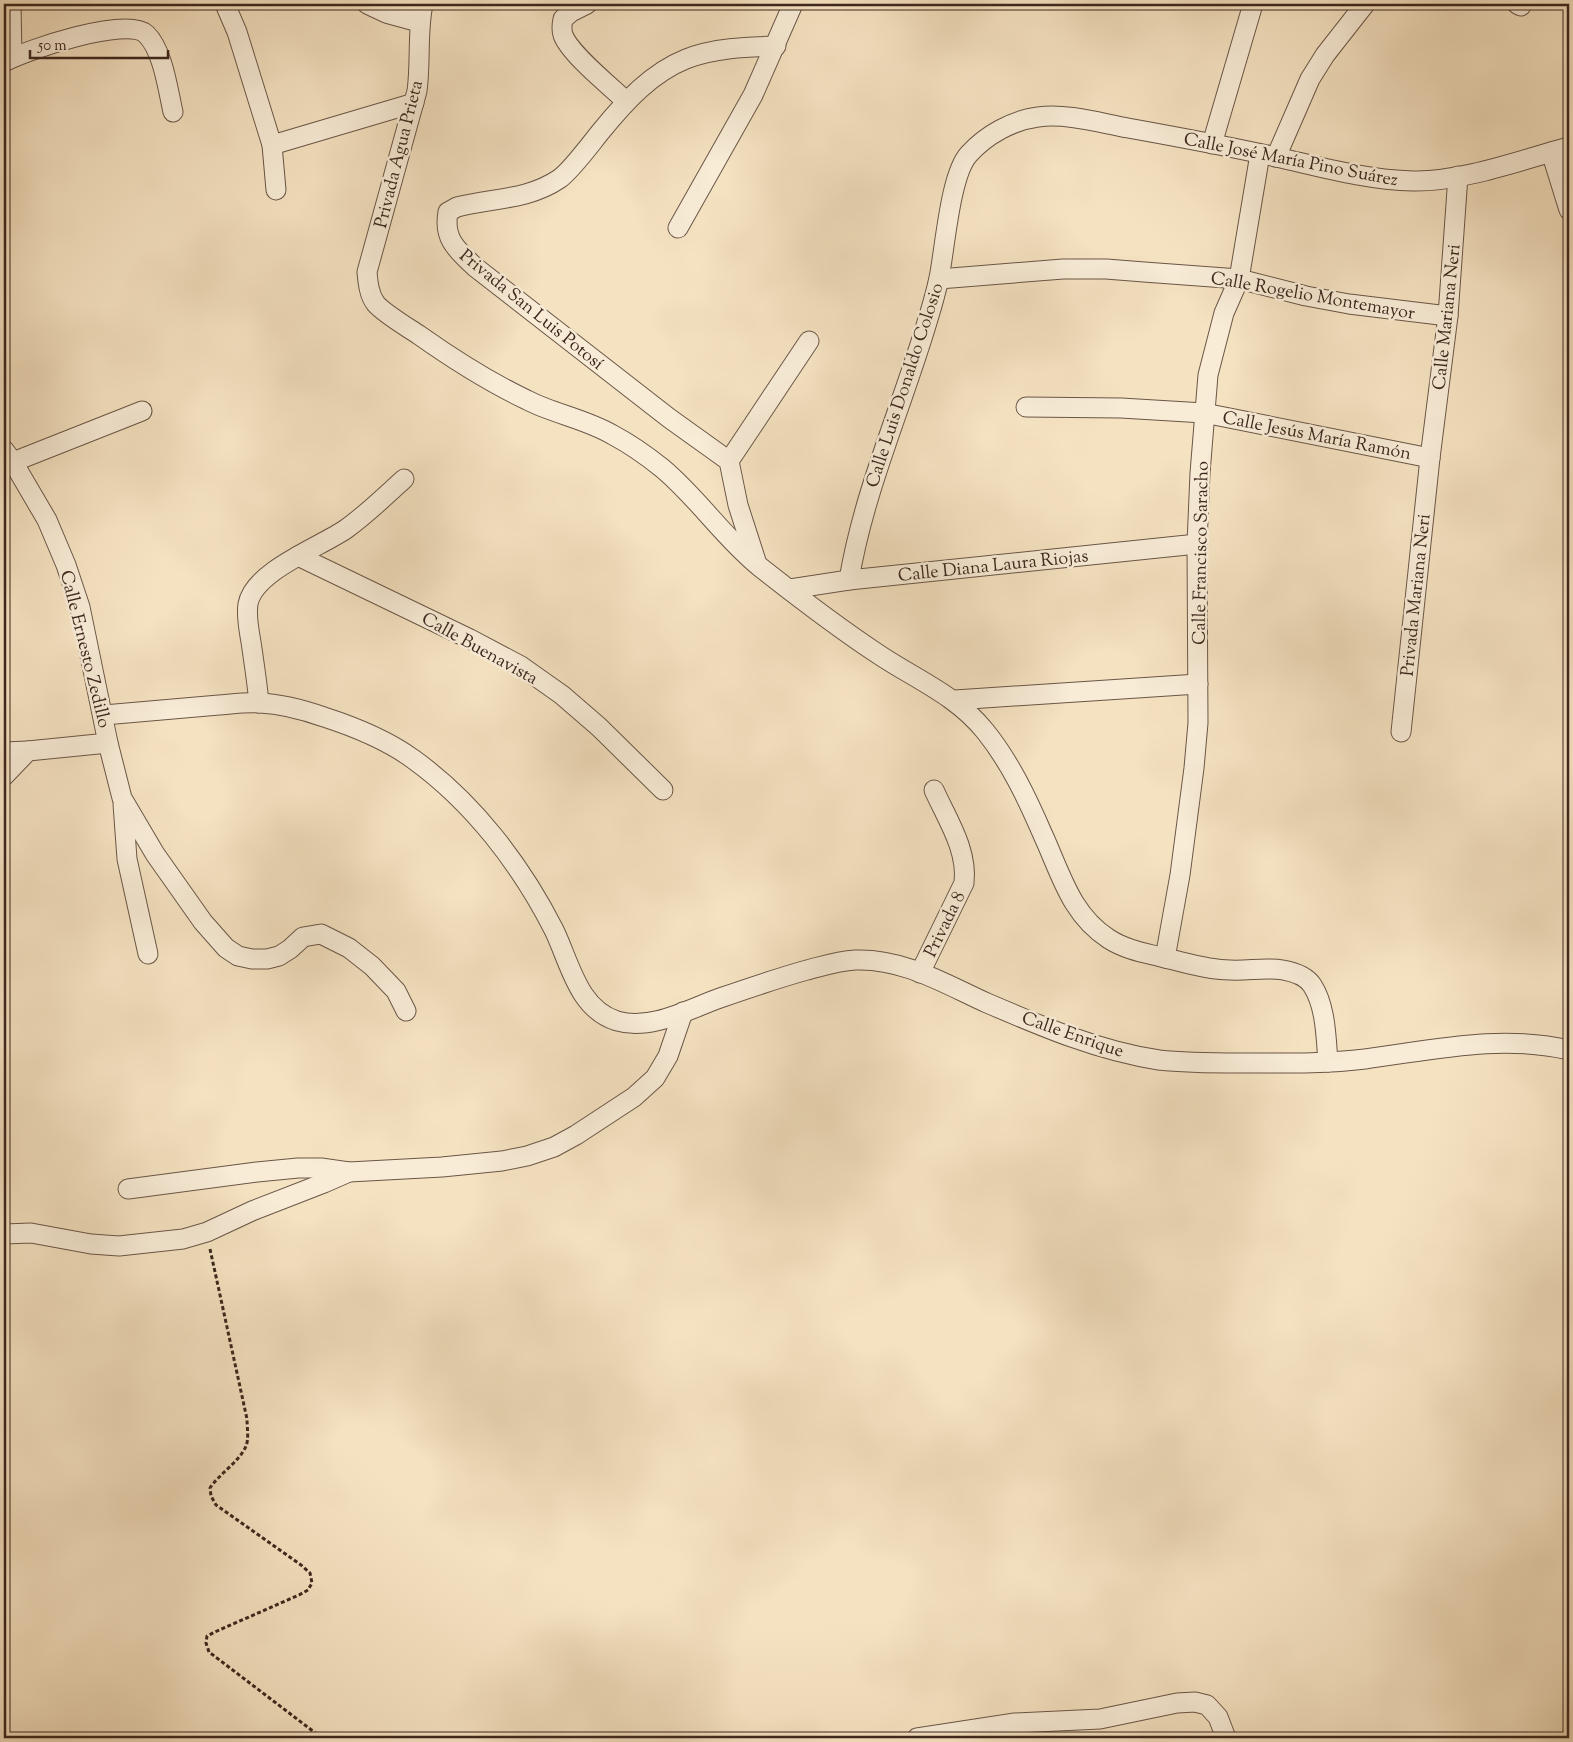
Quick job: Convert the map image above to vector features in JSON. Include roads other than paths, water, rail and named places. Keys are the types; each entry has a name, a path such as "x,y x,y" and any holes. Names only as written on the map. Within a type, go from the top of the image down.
{"street":[{"path":"11,4 8,59 60,41 96,32 135,28 145,33 153,43 160,58 173,112"},
{"path":"225,4 237,32 272,145 276,190"},
{"path":"367,4 386,13 419,22"},
{"name":"Privada Agua Prieta","path":"423,4 419,22 419,74 414,103 367,272 369,289 376,303 429,343 490,381 529,401 612,434 633,448 680,484 758,565"},
{"path":"587,4 571,12 563,19 563,34 567,43 588,67 626,101"},
{"path":"678,228 753,95 793,4"},
{"path":"1212,144 1253,4"},
{"name":"Calle Francisco Saracho","path":"1165,958 1180,875 1198,723 1197,544 1204,413 1208,375 1224,313 1239,279 1268,156 1320,63 1365,4"},
{"name":"Privada San Luis Potosí","path":"729,461 668,418 502,290 452,244 446,223 448,212 457,207 526,194 546,187 562,178 626,101 661,73 686,59 714,51 734,48 776,46"},
{"path":"272,145 414,103"},
{"name":"Calle José María Pino Suárez","path":"1040,116 1069,118 1212,144 1314,167 1414,181 1458,176 1569,147"},
{"name":"Calle Luis Donaldo Colosio","path":"850,580 860,522 927,321 939,278 952,198 959,172 967,156 985,139 999,130 1020,121 1040,116"},
{"path":"1551,152 1569,210"},
{"name":"Calle Mariana Neri","path":"1430,458 1448,316 1458,176"},
{"name":"Calle Rogelio Montemayor","path":"939,278 1018,271 1106,269 1239,279 1306,296 1349,304 1448,316"},
{"path":"809,341 729,461 738,506 758,565 856,639 896,666 955,700 983,728 1003,755 1016,777 1064,885 1080,914 1096,929 1112,941 1131,949 1203,967 1228,970 1282,970 1306,978 1314,988 1320,1004 1328,1062"},
{"name":"Calle Jesús María Ramón","path":"1026,407 1161,409 1204,413 1430,458"},
{"path":"9,456 142,411"},
{"name":"Calle Ernesto Zedillo","path":"9,456 46,520 66,565 80,607 104,715 108,743 122,798"},
{"name":"Privada Mariana Neri","path":"1401,732 1430,458"},
{"path":"260,703 248,620 248,605 251,593 262,580 298,556 345,529 368,512 404,479"},
{"name":"Calle Diana Laura Riojas","path":"790,589 850,580 1197,544"},
{"name":"Calle Buenavista","path":"298,556 470,639 521,666 562,696 599,727 663,790"},
{"path":"955,700 1198,684"},
{"name":"Calle Enrique","path":"104,715 260,703 297,708 336,720 374,736 412,758 445,785 478,818 509,855 538,900 556,934 582,993 593,1007 604,1015 621,1022 640,1023 660,1020 738,992 835,962 857,960 894,963 920,972 1085,1042 1160,1060 1200,1062 1328,1062 1364,1059 1477,1043 1544,1044 1569,1050"},
{"path":"4,752 108,743"},
{"path":"4,776 28,751"},
{"name":"Privada 8","path":"920,972 964,882 965,872 964,858 934,790"},
{"path":"122,798 127,859 148,954"},
{"path":"122,798 155,854 203,922 226,948 238,956 252,960 267,959 279,956 303,937 321,934 349,948 372,966 396,991 406,1011"},
{"path":"128,1189 290,1169 320,1168 349,1172 442,1168 527,1156 554,1147 614,1112 655,1078 668,1056 683,1012"},
{"path":"4,1234 31,1233 91,1244 119,1246 183,1239 207,1232 252,1210 349,1172"},
{"path":"917,1738 1015,1723 1100,1719 1177,1703 1195,1702 1207,1705 1213,1711 1226,1738"}]}
